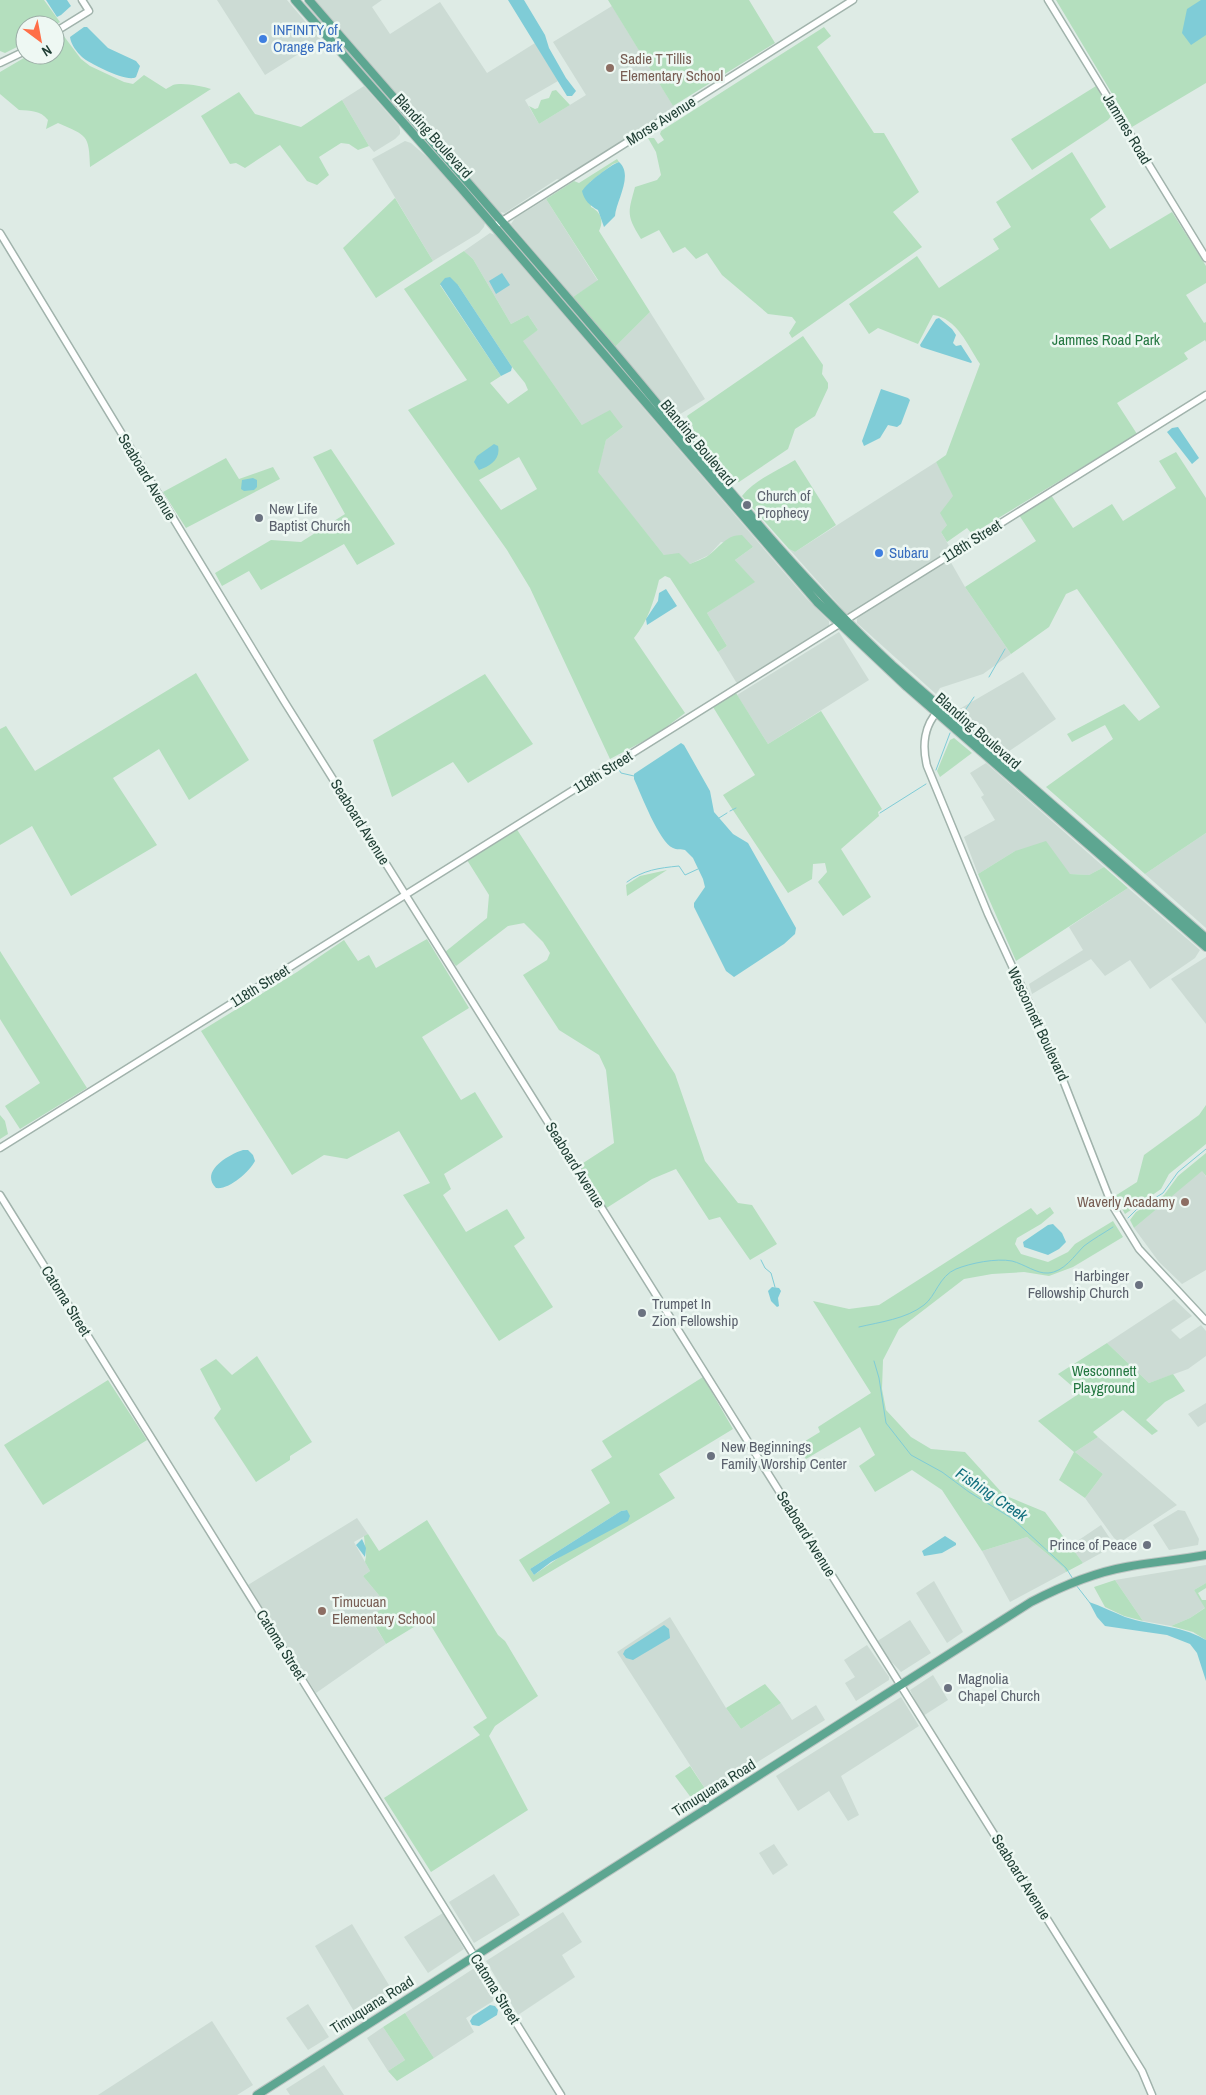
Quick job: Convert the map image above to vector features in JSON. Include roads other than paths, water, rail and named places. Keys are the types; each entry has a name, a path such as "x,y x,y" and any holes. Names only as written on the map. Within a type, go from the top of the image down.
{"main road":[{"path":"295,0 304,5 329,33 336,37 340,36"},
{"name":"Blanding Boulevard","path":"295,0 494,226 713,482 743,506 842,623"},
{"name":"Blanding Boulevard","path":"309,0 472,186 616,355 800,583 1086,842 1206,938"},
{"path":"452,178 458,178 463,183 472,186"},
{"path":"552,294 559,288"},
{"path":"609,361 616,355"},
{"name":"Blanding Boulevard","path":"939,710 1123,866 1206,947"},
{"path":"1086,842 1092,843 1116,864 1123,866"},
{"name":"Timuquana Road","path":"257,2095 1018,1610 1070,1583 1092,1575 1126,1567 1206,1555"}],"street":[{"path":"65,26 89,11 82,0"},
{"name":"Morse Avenue","path":"494,226 853,0"},
{"name":"Jammes Road","path":"1048,0 1206,258"},
{"path":"0,63 15,56"},
{"name":"Seaboard Avenue","path":"0,233 200,566 1142,2071 1152,2095"},
{"name":"118th Street","path":"0,1148 1206,394"},
{"name":"Wesconnett Boulevard","path":"939,710 932,718 925,736 924,747 927,766 991,922 1054,1056 1112,1205 1139,1249 1206,1321"},
{"name":"Catoma Street","path":"0,1195 561,2095"}],"water":[{"path":"46,0 67,0 71,6 61,15 56,15"},
{"path":"508,0 524,0 545,35 549,48 566,78 576,91 572,96 567,96"},
{"path":"1201,0 1206,0 1206,35 1191,45 1182,33 1187,9"},
{"path":"84,27 87,27 108,48 136,61 140,66 136,77 118,75 100,68 82,57 73,46 70,37"},
{"path":"619,162 623,167 625,181 615,216 604,227 598,210 592,207 582,191 599,175"},
{"path":"502,273 510,285 496,294 489,281"},
{"path":"450,277 458,285 512,367 511,371 501,376 440,284 445,278"},
{"path":"939,318 952,329 956,335 953,343 956,346 961,345 971,363 921,347 920,345 936,319"},
{"path":"881,389 910,400 901,424 897,427 888,425 880,438 864,446 862,441"},
{"path":"1178,427 1199,458 1192,464 1167,432 1172,428"},
{"path":"494,444 498,446 498,455 491,464 479,470 474,462 477,456"},
{"path":"253,478 257,480 257,487 254,490 244,491 241,489 242,480"},
{"path":"666,589 677,606 647,625 646,619 658,601 659,593"},
{"path":"681,743 684,745 710,791 714,812 733,834 748,843 796,928 795,934 784,944 734,977 726,971 694,907 694,903 705,887 693,858 685,850 673,848 662,837 634,779 634,774"},
{"path":"248,1150 253,1155 255,1161 243,1175 232,1183 216,1188 212,1182 211,1175 218,1164 231,1155"},
{"path":"1053,1224 1062,1233 1066,1242 1059,1249 1048,1255 1024,1247 1023,1242 1048,1225"},
{"path":"772,1287 779,1288 781,1291 778,1298 779,1306 777,1307 771,1301 768,1291"},
{"path":"627,1510 630,1516 628,1521 551,1562 534,1575 530,1569 621,1511"},
{"path":"945,1536 956,1543 956,1545 942,1553 924,1556 922,1551"},
{"path":"362,1539 366,1548 365,1557 356,1545"},
{"path":"1089,1602 1125,1617 1176,1628 1206,1640 1206,1681 1197,1653 1190,1644 1167,1635 1105,1626 1097,1617"},
{"path":"664,1625 669,1629 670,1638 633,1660 626,1658 623,1654 625,1650"},
{"path":"490,2005 495,2006 498,2010 497,2015 479,2026 472,2025 470,2021 473,2016"}],"waterway":[{"path":"989,677 1005,649"},
{"path":"962,715 974,697"},
{"path":"936,770 950,733"},
{"path":"618,768 621,773 634,776"},
{"path":"880,813 926,784"},
{"path":"730,811 736,808"},
{"path":"719,818 727,813"},
{"path":"627,882 645,872 658,869 679,866 685,875 698,869"},
{"path":"1128,1218 1137,1209 1163,1193 1178,1172 1206,1149"},
{"path":"859,1327 893,1319 917,1310 932,1297 950,1272 969,1265 1006,1260 1017,1262 1039,1272 1054,1272 1068,1263 1084,1246 1113,1227"},
{"path":"761,1260 765,1268 771,1273 775,1287"},
{"name":"Fishing Creek","path":"874,1361 879,1378 886,1423 911,1455 942,1472 969,1492 1013,1519 1066,1568 1073,1579"},
{"name":"Fishing Creek","path":"1076,1585 1090,1603"}],"place":[{"name":"INFINITY of Orange Park","path":"263,39"},
{"name":"Sadie T Tillis Elementary School","path":"610,68"},
{"name":"Church of Prophecy","path":"747,505"},
{"name":"New Life Baptist Church","path":"259,518"},
{"name":"Subaru","path":"879,553"},
{"name":"Waverly Acadamy","path":"1185,1202"},
{"name":"Harbinger Fellowship Church","path":"1139,1285"},
{"name":"Trumpet In Zion Fellowship","path":"642,1313"},
{"name":"New Beginnings Family Worship Center","path":"711,1456"},
{"name":"Prince of Peace","path":"1147,1545"},
{"name":"Timucuan Elementary School","path":"322,1611"},
{"name":"Magnolia Chapel Church","path":"948,1688"}],"park label":[{"name":"Jammes Road Park","path":"1106,340"},
{"name":"Wesconnett Playground","path":"1104,1380"}]}
